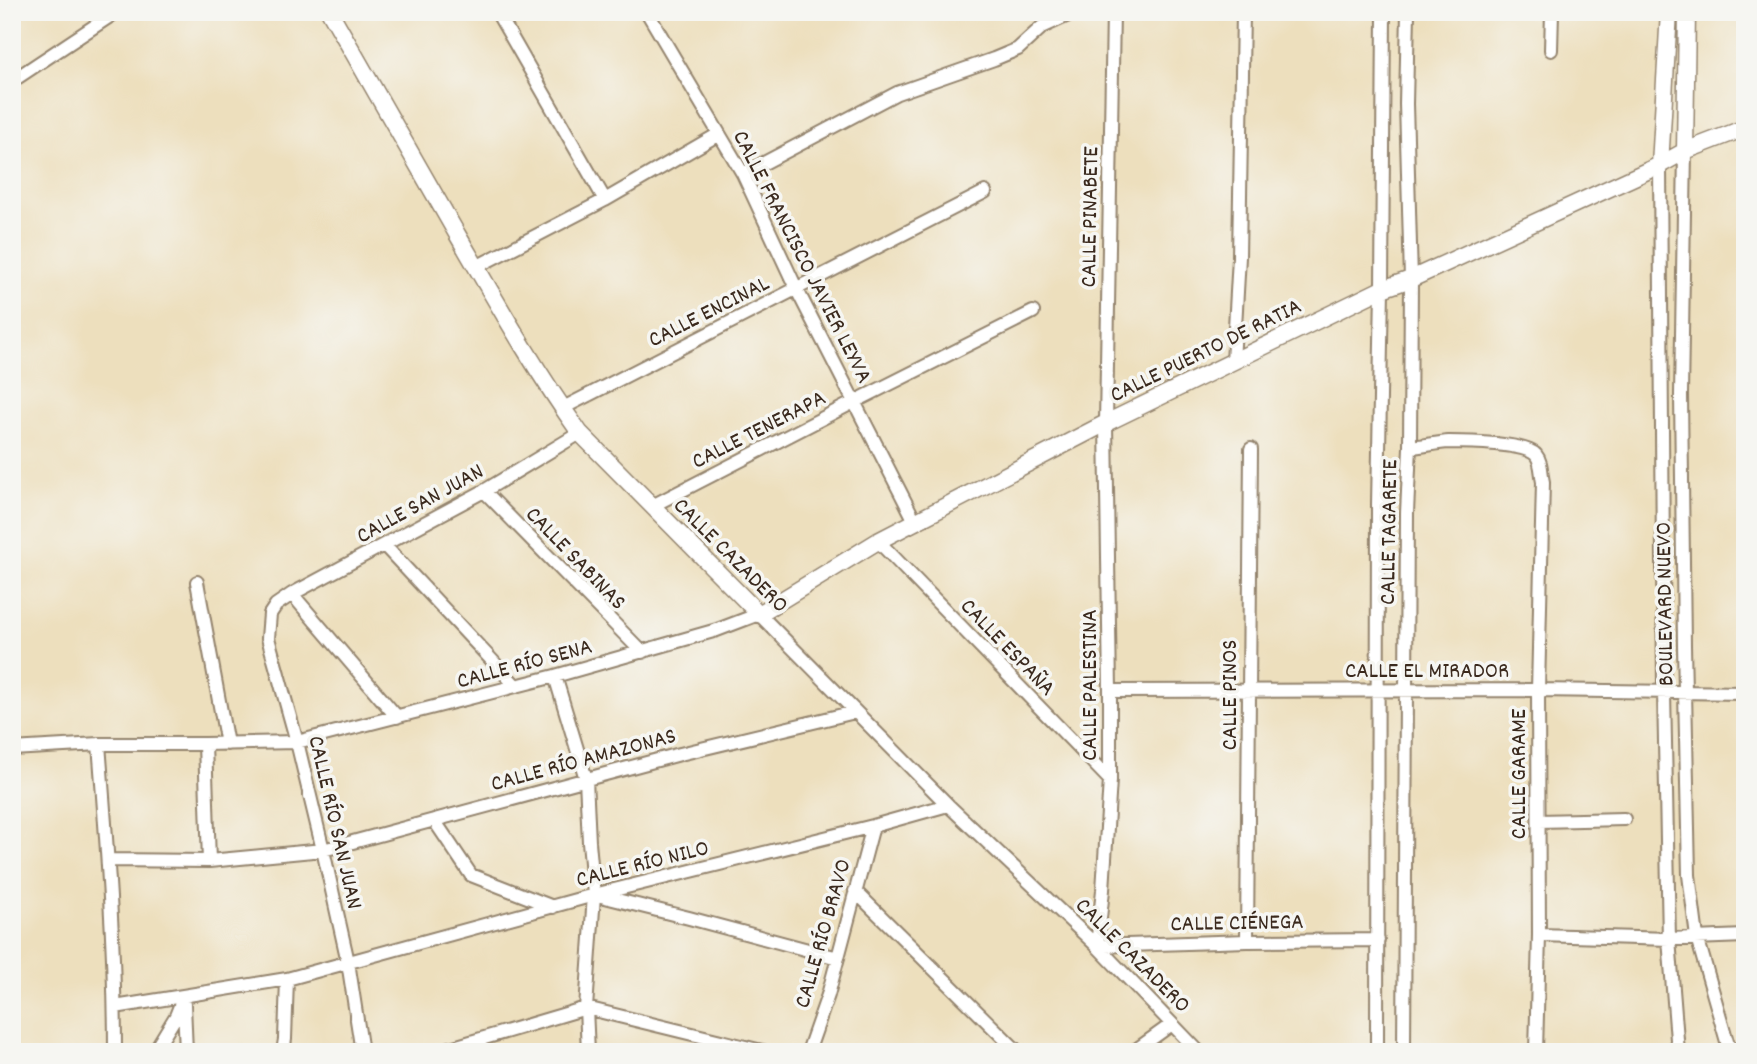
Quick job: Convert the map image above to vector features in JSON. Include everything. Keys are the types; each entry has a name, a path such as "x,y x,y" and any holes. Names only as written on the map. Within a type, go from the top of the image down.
{"street":[{"path":"12,80 116,12"},
{"name":"CALLE CAZADERO","path":"330,12 476,267 546,383 580,433 855,712 948,805 1097,946 1199,1052"},
{"path":"497,12 605,200"},
{"name":"CALLE FRANCISCO JAVIER LEYVA","path":"647,12 743,174 796,288 916,523"},
{"path":"1042,27 1049,12"},
{"path":"743,174 897,93 1018,49 1042,27 1075,12"},
{"name":"CALLE PINABETE","path":"1106,423 1113,12"},
{"path":"1233,362 1239,257 1242,12"},
{"name":"CALLE TAGARETE","path":"1377,1052 1378,504 1384,12"},
{"name":"CALLE TAGARETE","path":"1404,1052 1411,279 1406,104 1408,12"},
{"path":"1551,50 1552,12"},
{"path":"1660,165 1668,12"},
{"path":"1685,151 1687,12"},
{"path":"1383,103 1406,104"},
{"name":"CALLE PUERTO DE RATIA","path":"759,614 878,541 1106,423 1382,289 1411,279 1660,165 1685,151 1745,128"},
{"path":"476,267 605,200 719,134"},
{"name":"BOULEVARD NUEVO","path":"1685,151 1681,395 1689,875 1697,937 1730,1052"},
{"name":"BOULEVARD NUEVO","path":"1660,165 1664,692 1669,939 1677,1052"},
{"name":"CALLE ENCINAL","path":"562,408 985,192"},
{"name":"CALLE TENERAPA","path":"652,506 1033,312"},
{"name":"CALLE PALESTINA","path":"1097,946 1110,780 1106,423"},
{"name":"CALLE SAN JUAN","path":"276,605 484,491 580,433"},
{"name":"CALLE GARAME","path":"1410,447 1448,442 1513,446 1527,449 1537,456 1540,462 1543,482 1538,690 1539,935 1536,1052"},
{"name":"CALLE PINOS","path":"1247,941 1251,449"},
{"name":"CALLE SABINAS","path":"484,491 642,652"},
{"name":"CALLE ESPAÑA","path":"878,541 1110,780"},
{"path":"384,545 516,686"},
{"path":"197,582 227,744"},
{"path":"292,594 397,717"},
{"name":"CALLE RÍO SAN JUAN","path":"276,605 268,624 268,638 297,741 323,850 348,962 362,1052"},
{"name":"CALLE RÍO SENA","path":"12,748 297,741 555,676 717,631 759,614"},
{"path":"555,676 586,779 594,895 586,1008 588,1052"},
{"name":"CALLE EL MIRADOR","path":"1110,691 1538,690 1745,693"},
{"name":"CALLE RÍO AMAZONAS","path":"108,860 209,861 323,850 586,779 855,712"},
{"path":"99,744 108,860 115,1052"},
{"path":"205,744 209,861"},
{"name":"CALLE RÍO NILO","path":"115,1007 287,979 594,895 948,805"},
{"path":"434,820 471,875 553,907"},
{"path":"1539,821 1624,820"},
{"name":"CALLE RÍO BRAVO","path":"808,1052 828,995 873,826"},
{"path":"855,891 1018,1052"},
{"path":"594,895 838,958"},
{"path":"1539,935 1669,939 1745,936"},
{"name":"CALLE CIÉNEGA","path":"1097,946 1378,940"},
{"path":"282,1052 285,1039 287,979"},
{"path":"154,1052 176,1016 184,996"},
{"path":"184,996 186,1052"},
{"path":"437,1052 586,1008 765,1052"},
{"path":"1133,1052 1172,1024"},
{"path":"1730,1052 1745,1049"}]}
